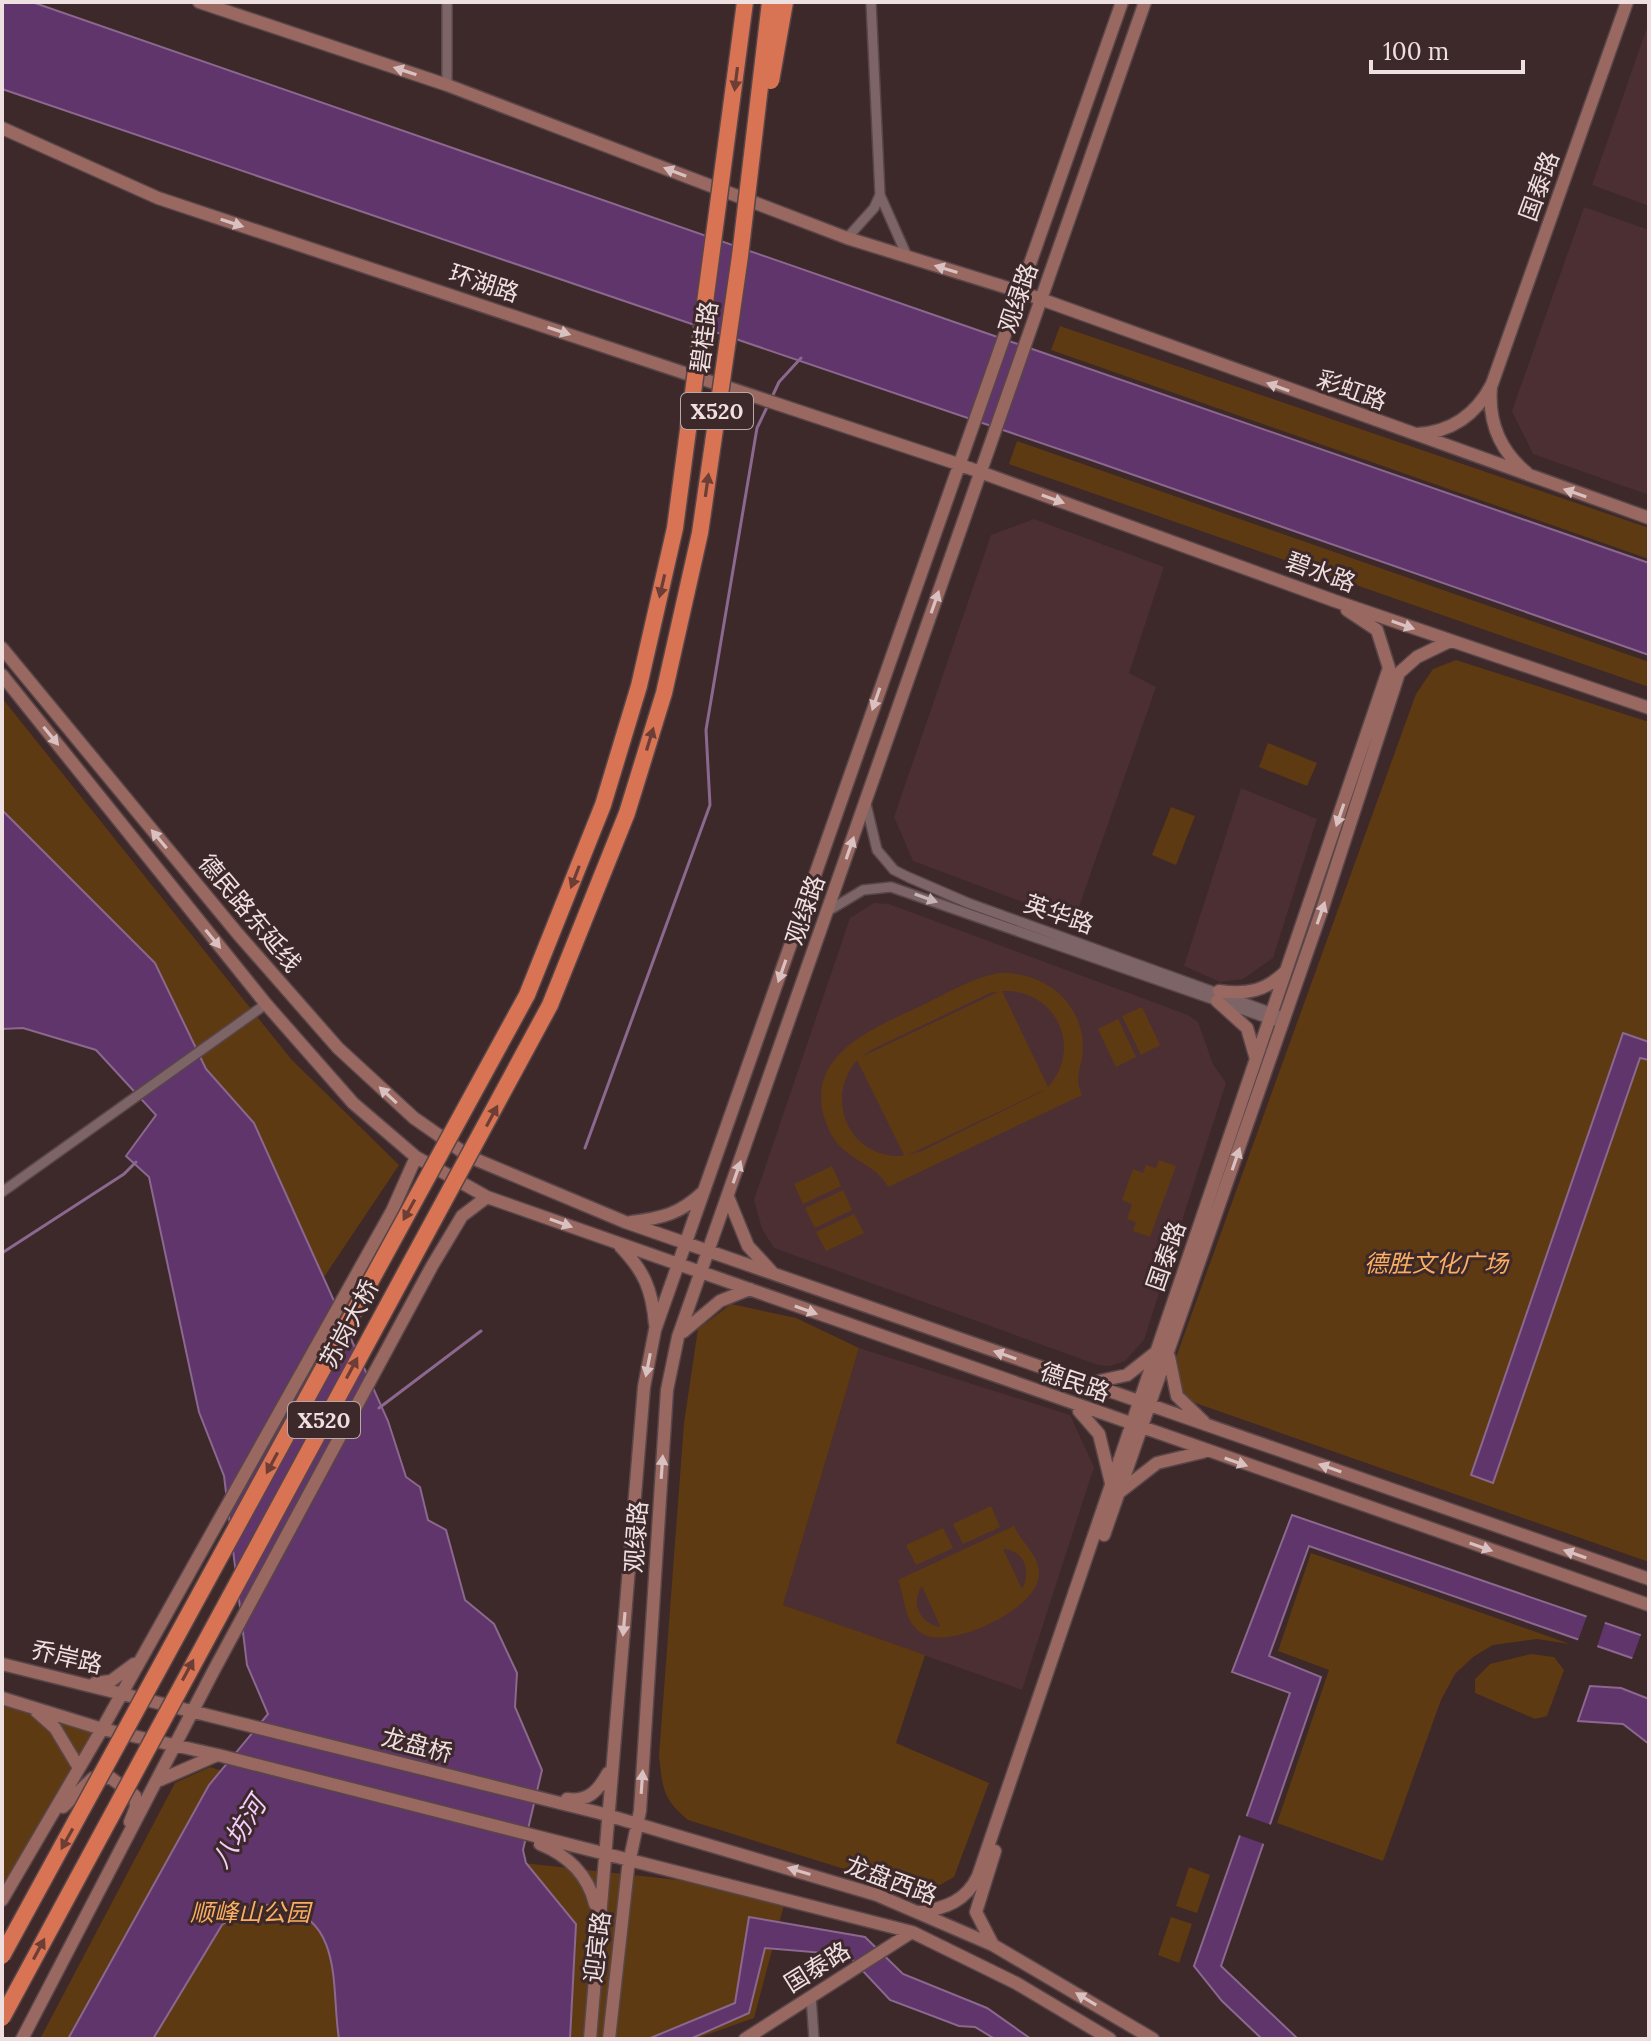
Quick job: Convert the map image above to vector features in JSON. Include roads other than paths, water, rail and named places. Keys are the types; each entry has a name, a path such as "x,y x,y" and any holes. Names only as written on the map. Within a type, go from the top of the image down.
{"highway":[{"name":"碧桂路","path":"603,805 639,686 675,528 715,253 745,2"},
{"name":"碧桂路","path":"627,813 664,693 700,533 736,280 770,2"},
{"path":"736,280 785,2"},
{"name":"苏岗大桥","path":"2,1956 520,1009 603,805"},
{"name":"苏岗大桥","path":"2,2018 550,1005 627,813"}],"street":[{"path":"199,2 447,85 847,238 1021,292"},
{"path":"447,2 447,85"},
{"path":"871,2 880,195 907,256"},
{"name":"观绿路","path":"590,2039 644,1387 655,1330 681,1265 966,440 1122,2"},
{"name":"观绿路","path":"630,1859 637,1824 667,1390 678,1337 703,1273 1145,2"},
{"name":"国泰路","path":"1405,433 1431,433 1457,424 1478,407 1492,384 1627,2"},
{"name":"环湖路","path":"6,132 158,198 958,464"},
{"path":"847,238 874,208 880,195"},
{"name":"彩虹路","path":"1021,292 1405,433 1649,518"},
{"name":"国泰路","path":"1492,384 1491,413 1500,441 1516,464 1540,481"},
{"name":"碧水路","path":"958,464 1335,601 1649,708"},
{"name":"国泰路","path":"993,1945 976,1912 1027,1750 1146,1405 1256,1059 1278,1018 1288,969 1389,668 1377,630 1335,601"},
{"name":"国泰路","path":"1163,1352 1399,673 1417,657 1450,641"},
{"name":"德民路东延线","path":"2,648 238,934 338,1048 414,1118 470,1157 625,1222 1649,1579"},
{"name":"德民路东延线","path":"2,675 266,1004 353,1103 416,1157 487,1197"},
{"name":"英华路","path":"866,800 871,836 885,862 894,870 968,903 1278,1018"},
{"name":"英华路","path":"828,911 863,890 891,887 1218,996"},
{"path":"1218,996 1249,993 1275,982 1288,969"},
{"path":"1218,996 1247,1028 1256,1059"},
{"path":"2,1192 266,1004"},
{"path":"2,1900 102,1729 380,1231 416,1157"},
{"path":"625,1222 667,1218 687,1207 706,1190"},
{"path":"22,2039 160,1780 214,1670 432,1266 462,1216 487,1197"},
{"name":"德民路","path":"487,1197 1649,1605"},
{"path":"728,1197 748,1246 774,1274"},
{"path":"617,1243 642,1269 652,1291 655,1330"},
{"path":"678,1337 702,1312 750,1289"},
{"path":"1085,1383 1127,1375 1163,1352 1177,1396 1210,1427"},
{"path":"1070,1404 1086,1416 1099,1434 1116,1490 1157,1463 1172,1457 1207,1452"},
{"name":"国泰路","path":"920,1912 959,1900 978,1876 1116,1490"},
{"path":"85,1684 111,1681 127,1672 145,1652"},
{"name":"乔岸路","path":"2,1664 196,1710"},
{"path":"2,1698 102,1729 218,1755 500,1827 562,1853 591,1887 599,1917"},
{"path":"30,1706 55,1728 79,1768"},
{"name":"龙盘桥","path":"196,1710 593,1812"},
{"path":"160,1780 218,1755"},
{"path":"528,1796 579,1801 598,1791 612,1768"},
{"path":"43,1830 93,1778 111,1778 121,1783 135,1796 136,1807 114,1867"},
{"name":"龙盘西路","path":"593,1812 877,1895 920,1912 993,1945 1153,2039"},
{"name":"龙盘西路","path":"500,1827 912,1932 1016,1983 1110,2039"},
{"name":"迎宾路","path":"609,2039 630,1859"},
{"name":"国泰路","path":"745,2039 912,1932"},
{"path":"811,1996 814,2039"}],"water":[{"path":"2,2 32,2 1649,563 1649,655 1088,459 2,89"},
{"name":"八坊河","path":"2,810 155,963 206,1069 254,1123 388,1421 406,1477 420,1487 428,1520 446,1530 465,1600 494,1624 517,1673 515,1707 542,1770 523,1850 526,1863 576,1924 570,2039 339,2039 334,1980 326,1943 317,1928 303,1915 284,1907 267,1905 244,1911 222,1925 153,2039 68,2039 209,1785 268,1714 247,1665 224,1476 199,1412 149,1177 126,1156 156,1115 96,1050 23,1028 2,1029"},
{"path":"1623,1033 1649,1042 1649,1060 1640,1058 1493,1483 1471,1475"},
{"path":"1292,1515 1649,1638 1649,1664 1309,1546 1269,1656 1321,1677 1221,1966 1298,2039 1262,2039 1222,2001 1194,1966 1290,1693 1232,1672"},
{"path":"1590,1686 1621,1688 1649,1699 1649,1744 1623,1724 1578,1721"},
{"path":"749,1917 865,1937 903,1974 987,2008 1031,2039 995,2039 975,2027 959,2026 890,2000 848,1955 765,1948 749,2013 690,2039 648,2039 735,2003"}],"waterway":[{"path":"772,397 779,382 801,358"},
{"path":"585,1148 710,805 706,730 757,428 769,403"},
{"path":"2,1253 124,1174 136,1162"},
{"path":"379,1408 481,1331"}],"park label":[{"name":"德胜文化广场","path":"1436,1263"},
{"name":"顺峰山公园","path":"250,1912"}]}
